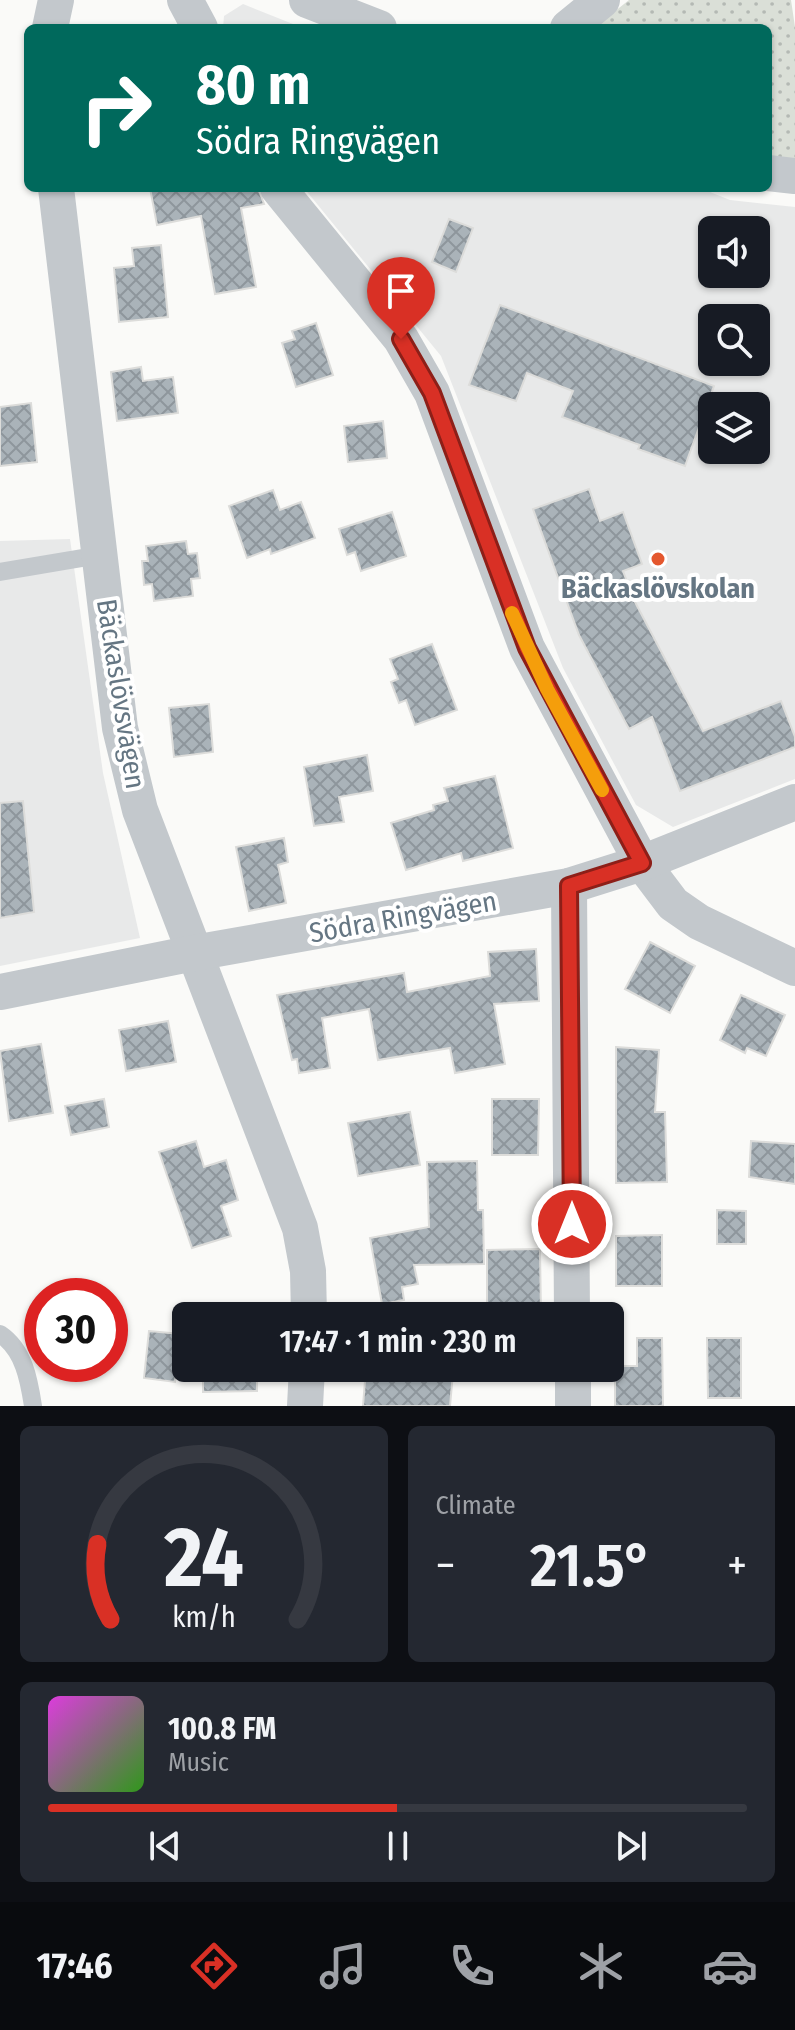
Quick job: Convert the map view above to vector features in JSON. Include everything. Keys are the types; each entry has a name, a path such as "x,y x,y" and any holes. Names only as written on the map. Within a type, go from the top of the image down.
{"street":[{"path":"51,24 56,0"},
{"path":"307,0 369,24"},
{"path":"573,24 602,0"},
{"path":"772,173 795,176"},
{"name":"Bäckaslövsvägen","path":"56,192 120,728 130,774 194,953 300,1228 308,1271 309,1302"},
{"path":"281,192 401,339 417,365 432,393 527,648 642,863 673,904 699,922 795,968"},
{"name":"Södra Ringvägen","path":"0,992 194,953 569,886 642,863 795,802"},
{"path":"569,886 572,1302"},
{"path":"305,1406 306,1382"},
{"path":"573,1382 573,1406"}],"lane":[{"path":"0,572 100,555"},
{"path":"0,1334 18,1353 28,1378 33,1406"}],"shaded area":[{"path":"629,0 791,0 795,27 795,159 772,162 772,24 599,24"},
{"path":"243,4 293,24 223,24 224,16"},
{"name":"Bäckaslövskolan","path":"307,192 710,192 730,200 795,207 795,779 673,827 636,805 563,668 441,356"},
{"path":"70,539 103,773 140,938 0,966 0,541"}],"building":[{"path":"151,192 260,192 264,204 241,208 256,287 215,294 201,216 157,225"},
{"path":"449,219 473,228 456,272 432,262"},
{"path":"161,245 168,317 119,322 114,268 134,266 132,248"},
{"path":"500,305 714,386 712,392 698,392 698,430 685,466 638,449 640,445 562,417 573,391 527,373 516,401 469,385"},
{"path":"316,323 333,375 296,387 282,343 295,339 292,331"},
{"path":"141,367 143,381 173,377 178,413 117,421 111,372"},
{"path":"31,403 37,462 0,466 0,407"},
{"path":"383,421 387,458 348,462 344,426"},
{"path":"589,489 600,521 623,512 642,564 623,571 635,602 703,731 781,701 795,737 795,747 680,791 652,717 629,729 579,635 533,509"},
{"path":"273,490 280,510 301,502 315,538 271,554 270,549 247,558 229,506"},
{"path":"392,512 406,556 361,571 355,552 347,555 339,529"},
{"path":"186,541 188,554 197,553 200,578 191,579 193,596 154,601 152,584 144,585 142,561 148,561 146,546"},
{"path":"432,644 457,710 415,725 406,700 399,703 391,682 398,679 390,659"},
{"path":"209,704 213,752 174,757 169,708"},
{"path":"367,755 373,791 339,797 344,822 314,826 304,767"},
{"path":"495,776 513,848 463,861 461,853 406,870 391,823 434,810 433,805 448,801 444,788"},
{"path":"23,801 34,912 0,918 0,803"},
{"path":"284,838 288,862 278,865 286,903 249,911 236,847"},
{"path":"650,942 695,966 670,1013 625,989"},
{"path":"536,949 539,1001 494,1004 505,1064 455,1073 450,1048 378,1060 369,1009 322,1018 330,1068 299,1073 297,1059 292,1060 277,995 404,973 407,992 490,976 488,952"},
{"path":"741,995 785,1015 766,1056 747,1048 745,1053 720,1040"},
{"path":"168,1021 176,1062 126,1071 119,1030"},
{"path":"41,1044 53,1113 9,1121 0,1051"},
{"path":"616,1047 659,1050 655,1112 665,1112 667,1182 616,1183"},
{"path":"104,1099 109,1127 71,1135 65,1106"},
{"path":"492,1099 539,1099 538,1155 492,1155"},
{"path":"410,1112 420,1165 358,1176 348,1123"},
{"path":"196,1141 204,1167 226,1160 238,1200 221,1206 231,1236 192,1248 159,1152"},
{"path":"751,1141 795,1144 795,1184 749,1177"},
{"path":"477,1161 478,1210 483,1210 484,1264 414,1265 418,1284 402,1287 404,1300 382,1302 370,1238 429,1227 427,1162"},
{"path":"717,1210 746,1211 746,1244 717,1244"},
{"path":"662,1235 662,1286 616,1286 616,1236"},
{"path":"540,1249 541,1302 487,1302 487,1250"},
{"path":"149,1331 172,1333 172,1382 144,1378"},
{"path":"637,1338 662,1338 663,1406 615,1406 615,1382 624,1382 624,1366 637,1366"},
{"path":"707,1338 741,1338 741,1398 708,1398"},
{"path":"203,1382 257,1382 257,1391 203,1392"},
{"path":"365,1382 452,1382 450,1406 363,1406"}],"slow traffic":[{"path":"512,613 547,689 602,790"}],"place":[{"name":"Bäckaslövskolan","path":"658,559"}],"route":[{"path":"401,339 432,393 527,648 642,863 569,886 572,1224"}]}
